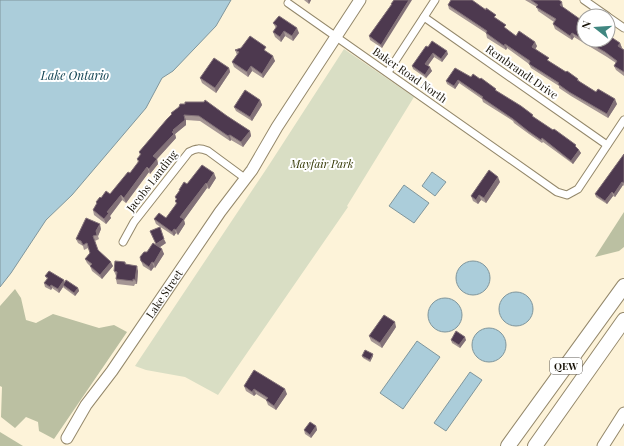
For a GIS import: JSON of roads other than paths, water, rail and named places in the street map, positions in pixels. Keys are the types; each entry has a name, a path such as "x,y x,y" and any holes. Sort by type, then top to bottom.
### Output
{"highway":[{"name":"QEW","path":"508,446 624,286"},
{"name":"QEW","path":"535,446 624,320"}],"street":[{"name":"Lake Street","path":"64,442 90,408 109,376 244,177 360,0"},
{"path":"388,72 434,0"},
{"path":"584,0 596,8"},
{"name":"Baker Road North","path":"288,3 557,192 567,195 578,190 607,145"},
{"name":"Rembrandt Drive","path":"424,17 607,145"},
{"path":"607,145 624,120"},
{"name":"Jacobs Landing","path":"123,242 134,222 189,152 194,149 201,148 208,151 244,177"},
{"path":"603,446 624,413"}],"water":[{"name":"Lake Ontario","path":"0,0 231,0 216,26 173,71 162,78 146,108 72,195 46,220 0,287"},
{"path":"432,172 446,182 435,196 422,186"},
{"path":"404,185 429,203 414,223 389,206"},
{"path":"473,261 479,262 485,266 489,272 489,284 485,290 479,294 473,295 467,294 461,290 457,284 456,278 457,272 461,266 467,262"},
{"path":"513,292 519,292 528,297 532,303 532,315 528,321 519,326 513,326 504,321 499,312 499,306 504,297"},
{"path":"445,298 451,299 457,303 461,309 461,321 457,327 451,331 445,332 439,331 433,327 429,321 428,315 429,309 433,303 439,299"},
{"path":"489,328 495,329 501,333 505,339 505,351 501,357 495,361 489,362 483,361 477,357 473,351 472,345 473,339 477,333 483,329"},
{"path":"417,341 440,357 403,409 380,393"},
{"path":"470,372 482,380 446,431 434,423"}],"park label":[{"name":"Mayfair Park","path":"322,164"}]}
